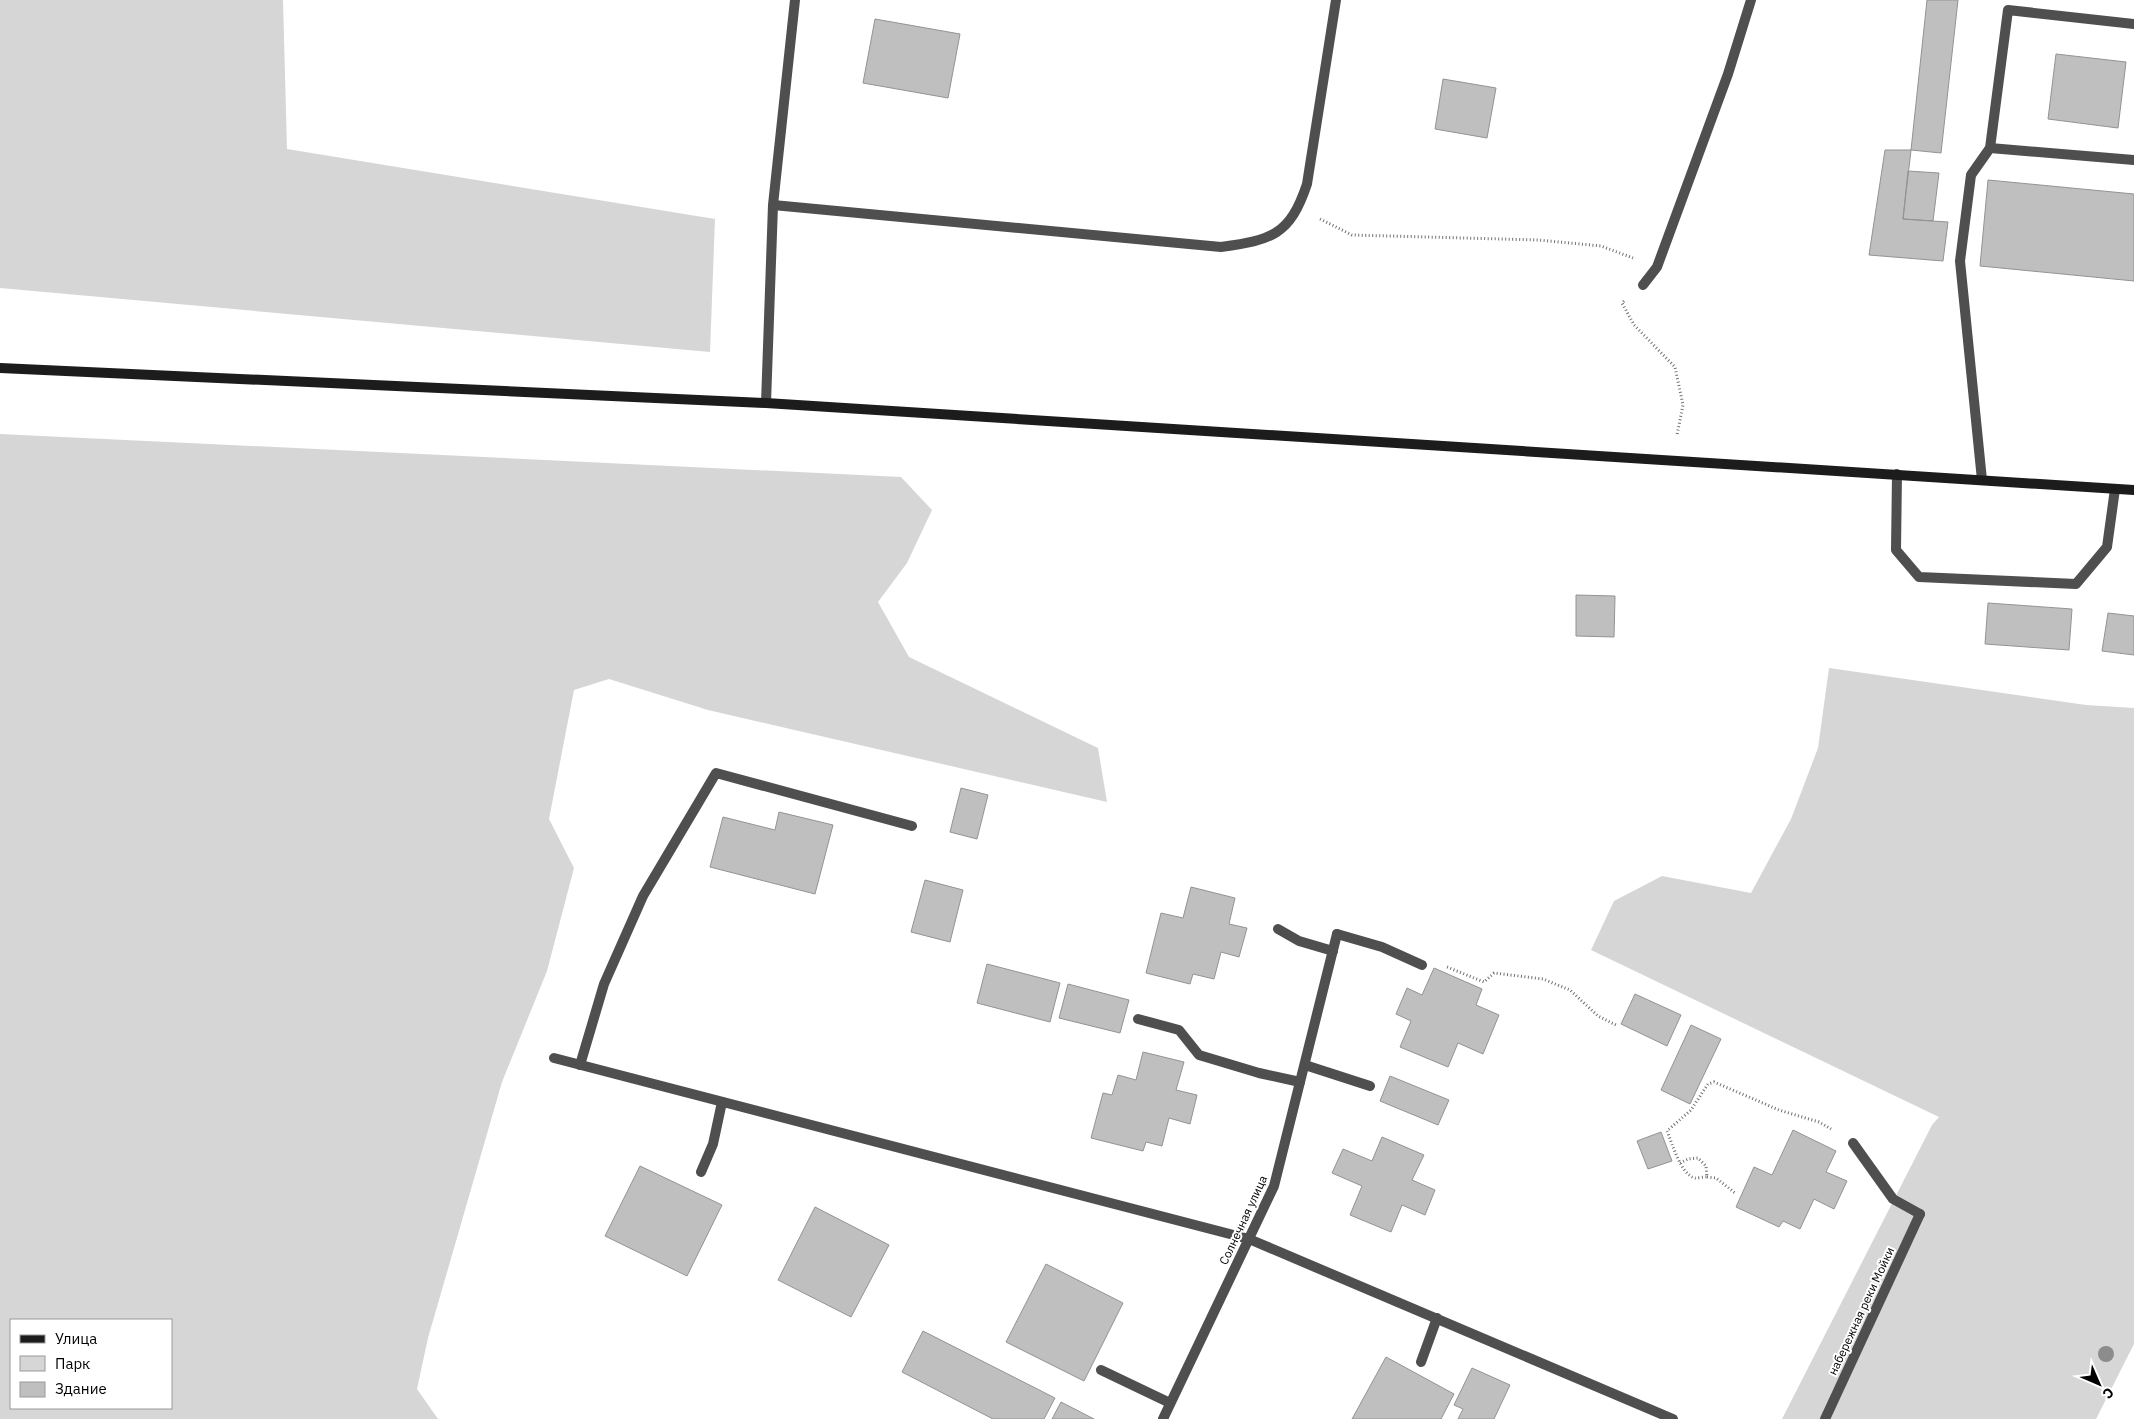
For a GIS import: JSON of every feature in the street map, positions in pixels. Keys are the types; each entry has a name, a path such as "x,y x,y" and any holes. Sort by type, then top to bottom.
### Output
{"main road":[{"path":"0,368 766,403 2134,490"}],"street":[{"path":"766,403 773,205 795,0"},
{"path":"773,205 1221,246 1258,242 1282,230 1299,208 1307,184 1336,0"},
{"path":"1643,285 1657,266 1728,74 1751,0"},
{"path":"1982,480 1960,261 1971,175 1990,148 2008,10 2134,24"},
{"path":"1990,148 2134,160"},
{"path":"1897,474 1896,550 1919,577 2076,584 2107,546 2116,488"},
{"path":"580,1065 604,984 643,896 716,773 912,826"},
{"path":"1278,929 1300,941 1333,952"},
{"name":"Солнечная улица","path":"1163,1419 1274,1186 1337,934 1382,947 1422,965"},
{"path":"1138,1019 1179,1030 1199,1056 1258,1073 1300,1082"},
{"path":"554,1058 1249,1239 1673,1419"},
{"path":"1305,1065 1370,1086"},
{"path":"701,1172 713,1144 722,1102"},
{"name":"набережная реки Мойки","path":"1825,1419 1920,1214 1893,1199 1853,1143"},
{"path":"1421,1362 1437,1318"},
{"path":"1101,1370 1170,1403"}],"path":[{"path":"1299,208 1352,236 1538,240 1601,246 1657,266"},
{"path":"1643,285 1622,303 1634,326 1675,367 1683,405 1672,460"},
{"path":"1422,965 1438,963 1484,982 1494,973 1543,979 1570,990 1598,1016 1616,1025"},
{"path":"1735,1194 1716,1178 1694,1178 1684,1172 1667,1131 1691,1110 1708,1084 1714,1082 1779,1110 1819,1122 1853,1143"},
{"path":"1680,1163 1688,1159 1698,1158 1706,1166 1707,1177"}],"green space":[{"path":"0,0 283,0 287,149 715,219 710,352 0,288"},
{"path":"0,434 901,477 932,510 907,563 878,602 909,657 1098,748 1107,802 708,710 609,679 574,690 549,819 574,868 547,971 502,1082 428,1338 417,1389 438,1419 0,1419"},
{"path":"1829,668 2086,705 2134,708 2134,1344 2096,1419 1782,1419 1932,1125 1939,1117 1591,950 1614,901 1662,876 1751,893 1791,819 1818,748"}],"building":[{"path":"1927,0 1958,0 1941,153 1911,150"},
{"path":"875,19 960,34 948,98 863,83"},
{"path":"2056,54 2126,62 2118,128 2048,119"},
{"path":"1443,79 1496,88 1487,138 1435,129"},
{"path":"1885,150 1911,150 1903,219 1948,222 1943,261 1869,255"},
{"path":"1908,171 1939,173 1933,221 1903,219"},
{"path":"1988,180 2134,194 2134,281 1980,266"},
{"path":"1576,595 1615,596 1614,637 1576,636"},
{"path":"1988,603 2072,609 2069,650 1985,644"},
{"path":"2108,613 2134,616 2134,655 2102,651"},
{"path":"961,788 988,795 977,839 950,832"},
{"path":"779,812 833,825 815,894 710,867 723,817 775,830"},
{"path":"925,880 963,890 950,942 911,932"},
{"path":"1191,887 1235,898 1229,924 1247,928 1239,957 1221,952 1214,979 1193,974 1190,984 1146,973 1161,913 1183,918"},
{"path":"987,964 1060,983 1050,1022 977,1003"},
{"path":"1434,968 1482,989 1476,1005 1499,1015 1483,1054 1458,1043 1448,1067 1400,1047 1411,1021 1396,1014 1407,988 1422,995"},
{"path":"1068,984 1129,1000 1120,1033 1059,1018"},
{"path":"1635,994 1681,1015 1667,1046 1621,1024"},
{"path":"1691,1025 1721,1039 1690,1104 1661,1090"},
{"path":"1143,1052 1184,1062 1176,1090 1197,1095 1190,1124 1169,1118 1162,1146 1146,1142 1143,1151 1091,1138 1103,1093 1112,1095 1118,1075 1136,1080"},
{"path":"1390,1076 1449,1100 1438,1125 1380,1101"},
{"path":"1793,1130 1836,1151 1826,1172 1847,1181 1834,1209 1814,1199 1800,1229 1783,1221 1779,1227 1736,1207 1754,1167 1772,1175"},
{"path":"1661,1132 1672,1161 1648,1169 1637,1141"},
{"path":"1382,1137 1424,1155 1412,1180 1435,1190 1425,1215 1402,1205 1391,1232 1350,1215 1362,1186 1332,1173 1343,1149 1372,1161"},
{"path":"640,1166 722,1205 687,1276 605,1236"},
{"path":"815,1207 889,1245 851,1317 778,1280"},
{"path":"1046,1264 1123,1303 1084,1381 1006,1342"},
{"path":"923,1331 1055,1398 1044,1419 993,1419 902,1372"},
{"path":"1386,1357 1454,1394 1441,1419 1352,1419"},
{"path":"1472,1368 1510,1385 1494,1419 1458,1419 1463,1409 1454,1405"},
{"path":"1061,1402 1094,1419 1052,1419"}]}
